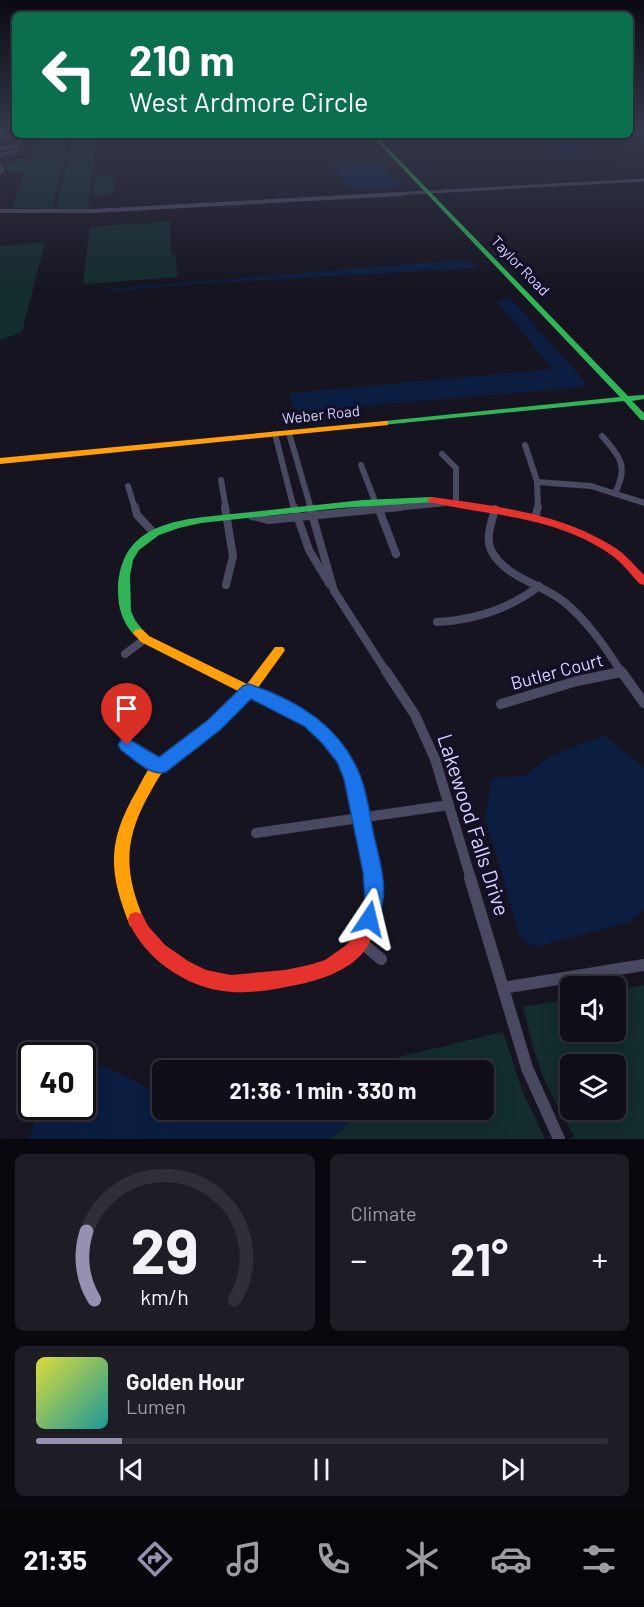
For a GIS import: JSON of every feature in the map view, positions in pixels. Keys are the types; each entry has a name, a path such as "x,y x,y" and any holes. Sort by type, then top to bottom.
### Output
{"street":[{"name":"Taylor Road","path":"419,183 644,418"},
{"path":"0,211 92,211 592,183"},
{"name":"Weber Road","path":"0,461 644,397"},
{"name":"Lakewood Falls Drive","path":"289,433 334,591 415,716 435,759 527,1068 559,1139"},
{"path":"275,435 295,514 310,554 334,591"},
{"path":"602,436 619,456 624,467 624,477 615,493"},
{"path":"525,445 534,464 540,502 535,518"},
{"path":"442,454 456,468 455,502"},
{"path":"361,465 396,554"},
{"path":"221,480 233,556 226,585"},
{"path":"537,482 591,486 644,503"},
{"path":"128,486 136,515 154,533"},
{"path":"279,650 249,691 214,725 159,766 130,813 121,838 121,867 125,897 139,927 160,952 189,971 219,982 248,983 318,972 347,955 362,942 375,899 373,872 353,779 343,757 328,737 310,721 249,691 145,639 134,630 125,615 124,570 129,554 154,533 185,523 248,515 295,514 417,500 455,502 535,518 598,542 615,553 644,581"},
{"path":"495,509 489,536 489,546 493,554 507,567 558,597 574,611 644,703"},
{"path":"437,622 459,621 497,610 519,601 540,586"},
{"path":"124,654 145,639"},
{"name":"Butler Court","path":"501,704 577,681 621,672"},
{"path":"127,745 159,766"},
{"path":"256,833 449,805"},
{"path":"362,942 381,959"},
{"path":"503,988 644,964"}],"green space":[{"path":"21,183 58,183 53,204 55,209 12,208"},
{"path":"62,183 91,183 88,211 59,210 57,204"},
{"path":"94,183 115,185 113,195 92,197"},
{"path":"170,221 171,254 175,255 178,277 85,284 83,282 90,227"},
{"path":"45,242 22,332 0,340 0,246"},
{"path":"644,985 644,1139 569,1139 574,1136 565,1120 626,1120 626,1054 560,1054 560,1110 545,1082 523,1007 560,1001 560,1042 626,1042 626,988"},
{"path":"503,1032 522,1090 545,1139 331,1139 353,1120 494,1120 494,1060 385,1060"}],"water":[{"path":"346,183 400,183 405,188 351,190"},
{"path":"463,260 473,263 475,268 207,283 112,291 106,289"},
{"path":"512,300 588,385 302,411 293,408 289,394 293,393 553,369 496,301"},
{"path":"604,735 644,768 644,910 630,922 539,946 526,944 520,936 485,817 492,778 524,776 549,757"},
{"path":"96,1065 115,1071 152,1092 152,1120 353,1120 331,1139 29,1139 35,1120 96,1120"}],"traffic: fast":[{"path":"419,183 644,418"},
{"path":"385,423 644,397"},
{"path":"139,633 130,622 124,598 124,576 128,560 141,542 166,528 201,520 340,505 432,500"}],"traffic: slow":[{"path":"0,461 385,423"},
{"path":"139,633 145,639 286,708 323,733 334,745 349,770 367,839 374,886"},
{"path":"136,920 121,870 123,839 135,807 161,764 234,707 279,650"}],"traffic: jam":[{"path":"432,500 526,516 572,530 614,552 644,581"},
{"path":"136,920 150,942 170,960 182,967 218,982 253,983 309,974 342,960 360,943 373,904 374,886"}],"route":[{"path":"127,745 159,766 214,725 249,691 310,721 328,737 343,757 353,779 373,872 375,899 369,919"}]}
